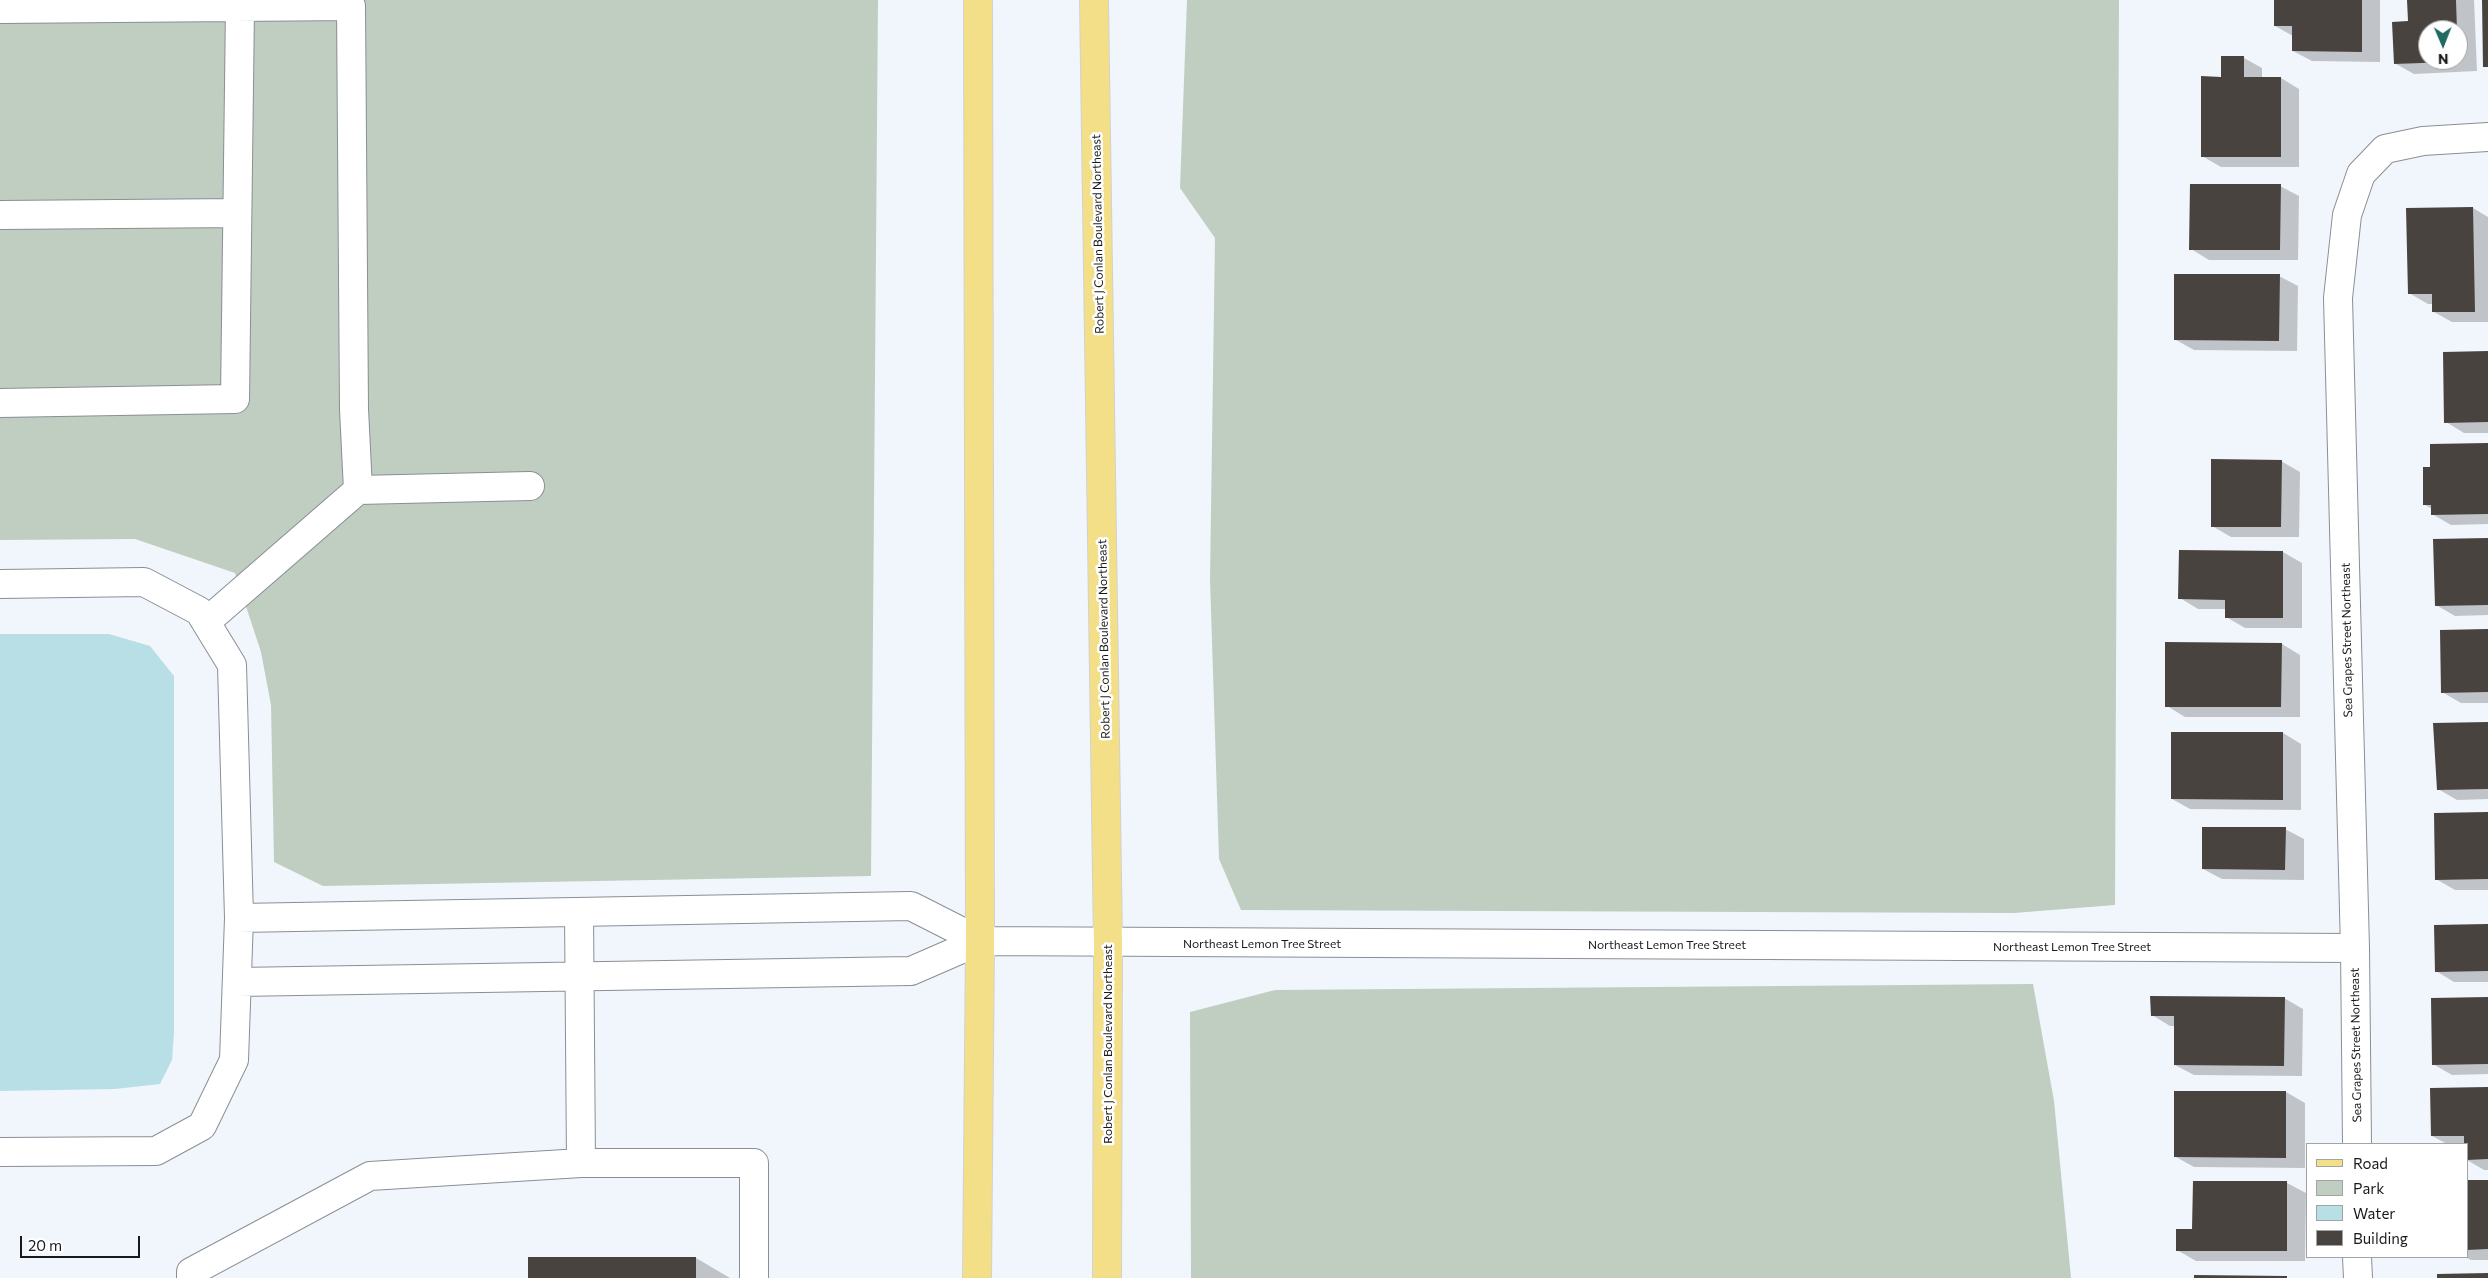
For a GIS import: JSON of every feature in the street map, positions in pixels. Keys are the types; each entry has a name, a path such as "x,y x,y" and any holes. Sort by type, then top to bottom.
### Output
{"main road":[{"path":"977,1278 980,942 978,0"},
{"name":"Robert J Conlan Boulevard Northeast","path":"1094,0 1108,943 1107,1278"}],"street":[{"path":"0,9 351,6 354,409 358,490"},
{"path":"0,403 235,399 240,7"},
{"name":"Sea Grapes Street Northeast","path":"2356,1143 2355,948 2338,298 2347,214 2361,174 2385,148 2423,140 2488,137"},
{"path":"0,215 237,213"},
{"path":"206,622 358,490 530,486"},
{"path":"0,584 144,582 199,611 232,665 239,918 234,1060 202,1126 156,1151 0,1152"},
{"path":"239,918 911,906 980,942"},
{"path":"579,912 581,1163"},
{"path":"237,982 910,971 980,942"},
{"name":"Northeast Lemon Tree Street","path":"980,942 2355,948"},
{"path":"191,1278 191,1272 370,1176 581,1163 754,1163 754,1278"},
{"path":"2358,1258 2358,1278"}],"green space":[{"path":"0,0 878,0 871,876 323,886 274,862 271,705 261,652 235,573 135,539 0,540"},
{"path":"1187,0 2119,0 2115,905 2014,913 1241,910 1219,859 1210,579 1215,238 1180,188"},
{"path":"2033,984 2054,1101 2071,1278 1191,1278 1190,1012 1275,990"}],"water":[{"path":"0,634 109,634 150,646 174,676 174,1033 172,1060 160,1084 115,1089 0,1091"}],"building":[{"path":"2274,0 2362,0 2362,52 2292,51 2292,26 2274,26"},
{"path":"2407,0 2456,0 2457,20 2418,20 2418,63 2394,64 2392,22 2408,21"},
{"path":"2482,0 2488,0 2488,67 2483,67"},
{"path":"2221,56 2244,56 2244,77 2281,77 2281,157 2201,157 2201,76 2221,77"},
{"path":"2190,184 2281,184 2280,250 2189,250"},
{"path":"2473,207 2475,312 2432,312 2432,294 2408,294 2406,208"},
{"path":"2174,274 2280,274 2279,341 2174,340"},
{"path":"2488,351 2488,422 2444,423 2443,352"},
{"path":"2488,443 2488,514 2431,515 2431,505 2423,505 2423,467 2430,467 2430,444"},
{"path":"2211,459 2282,460 2281,527 2211,527"},
{"path":"2488,538 2488,605 2435,606 2433,539"},
{"path":"2179,550 2283,551 2283,618 2225,618 2225,600 2178,599"},
{"path":"2488,629 2488,692 2441,693 2440,630"},
{"path":"2165,642 2282,643 2281,707 2165,707"},
{"path":"2488,722 2488,789 2437,790 2433,723"},
{"path":"2171,732 2283,732 2283,800 2171,799"},
{"path":"2488,812 2488,879 2435,880 2434,813"},
{"path":"2202,827 2286,827 2285,870 2202,869"},
{"path":"2488,924 2488,971 2435,972 2434,925"},
{"path":"2150,996 2285,997 2284,1066 2174,1065 2174,1016 2151,1016"},
{"path":"2488,997 2488,1064 2432,1065 2431,998"},
{"path":"2488,1087 2488,1159 2468,1160 2468,1143 2464,1143 2464,1136 2431,1136 2430,1088"},
{"path":"2174,1091 2286,1091 2286,1158 2174,1157"},
{"path":"2468,1180 2488,1180 2488,1249 2468,1250"},
{"path":"2193,1181 2287,1181 2287,1251 2176,1251 2176,1229 2192,1229"},
{"path":"528,1257 696,1257 696,1278 528,1278"},
{"path":"2488,1273 2488,1278 2437,1278 2437,1274"},
{"path":"2194,1275 2287,1276 2287,1278 2194,1278"}]}
